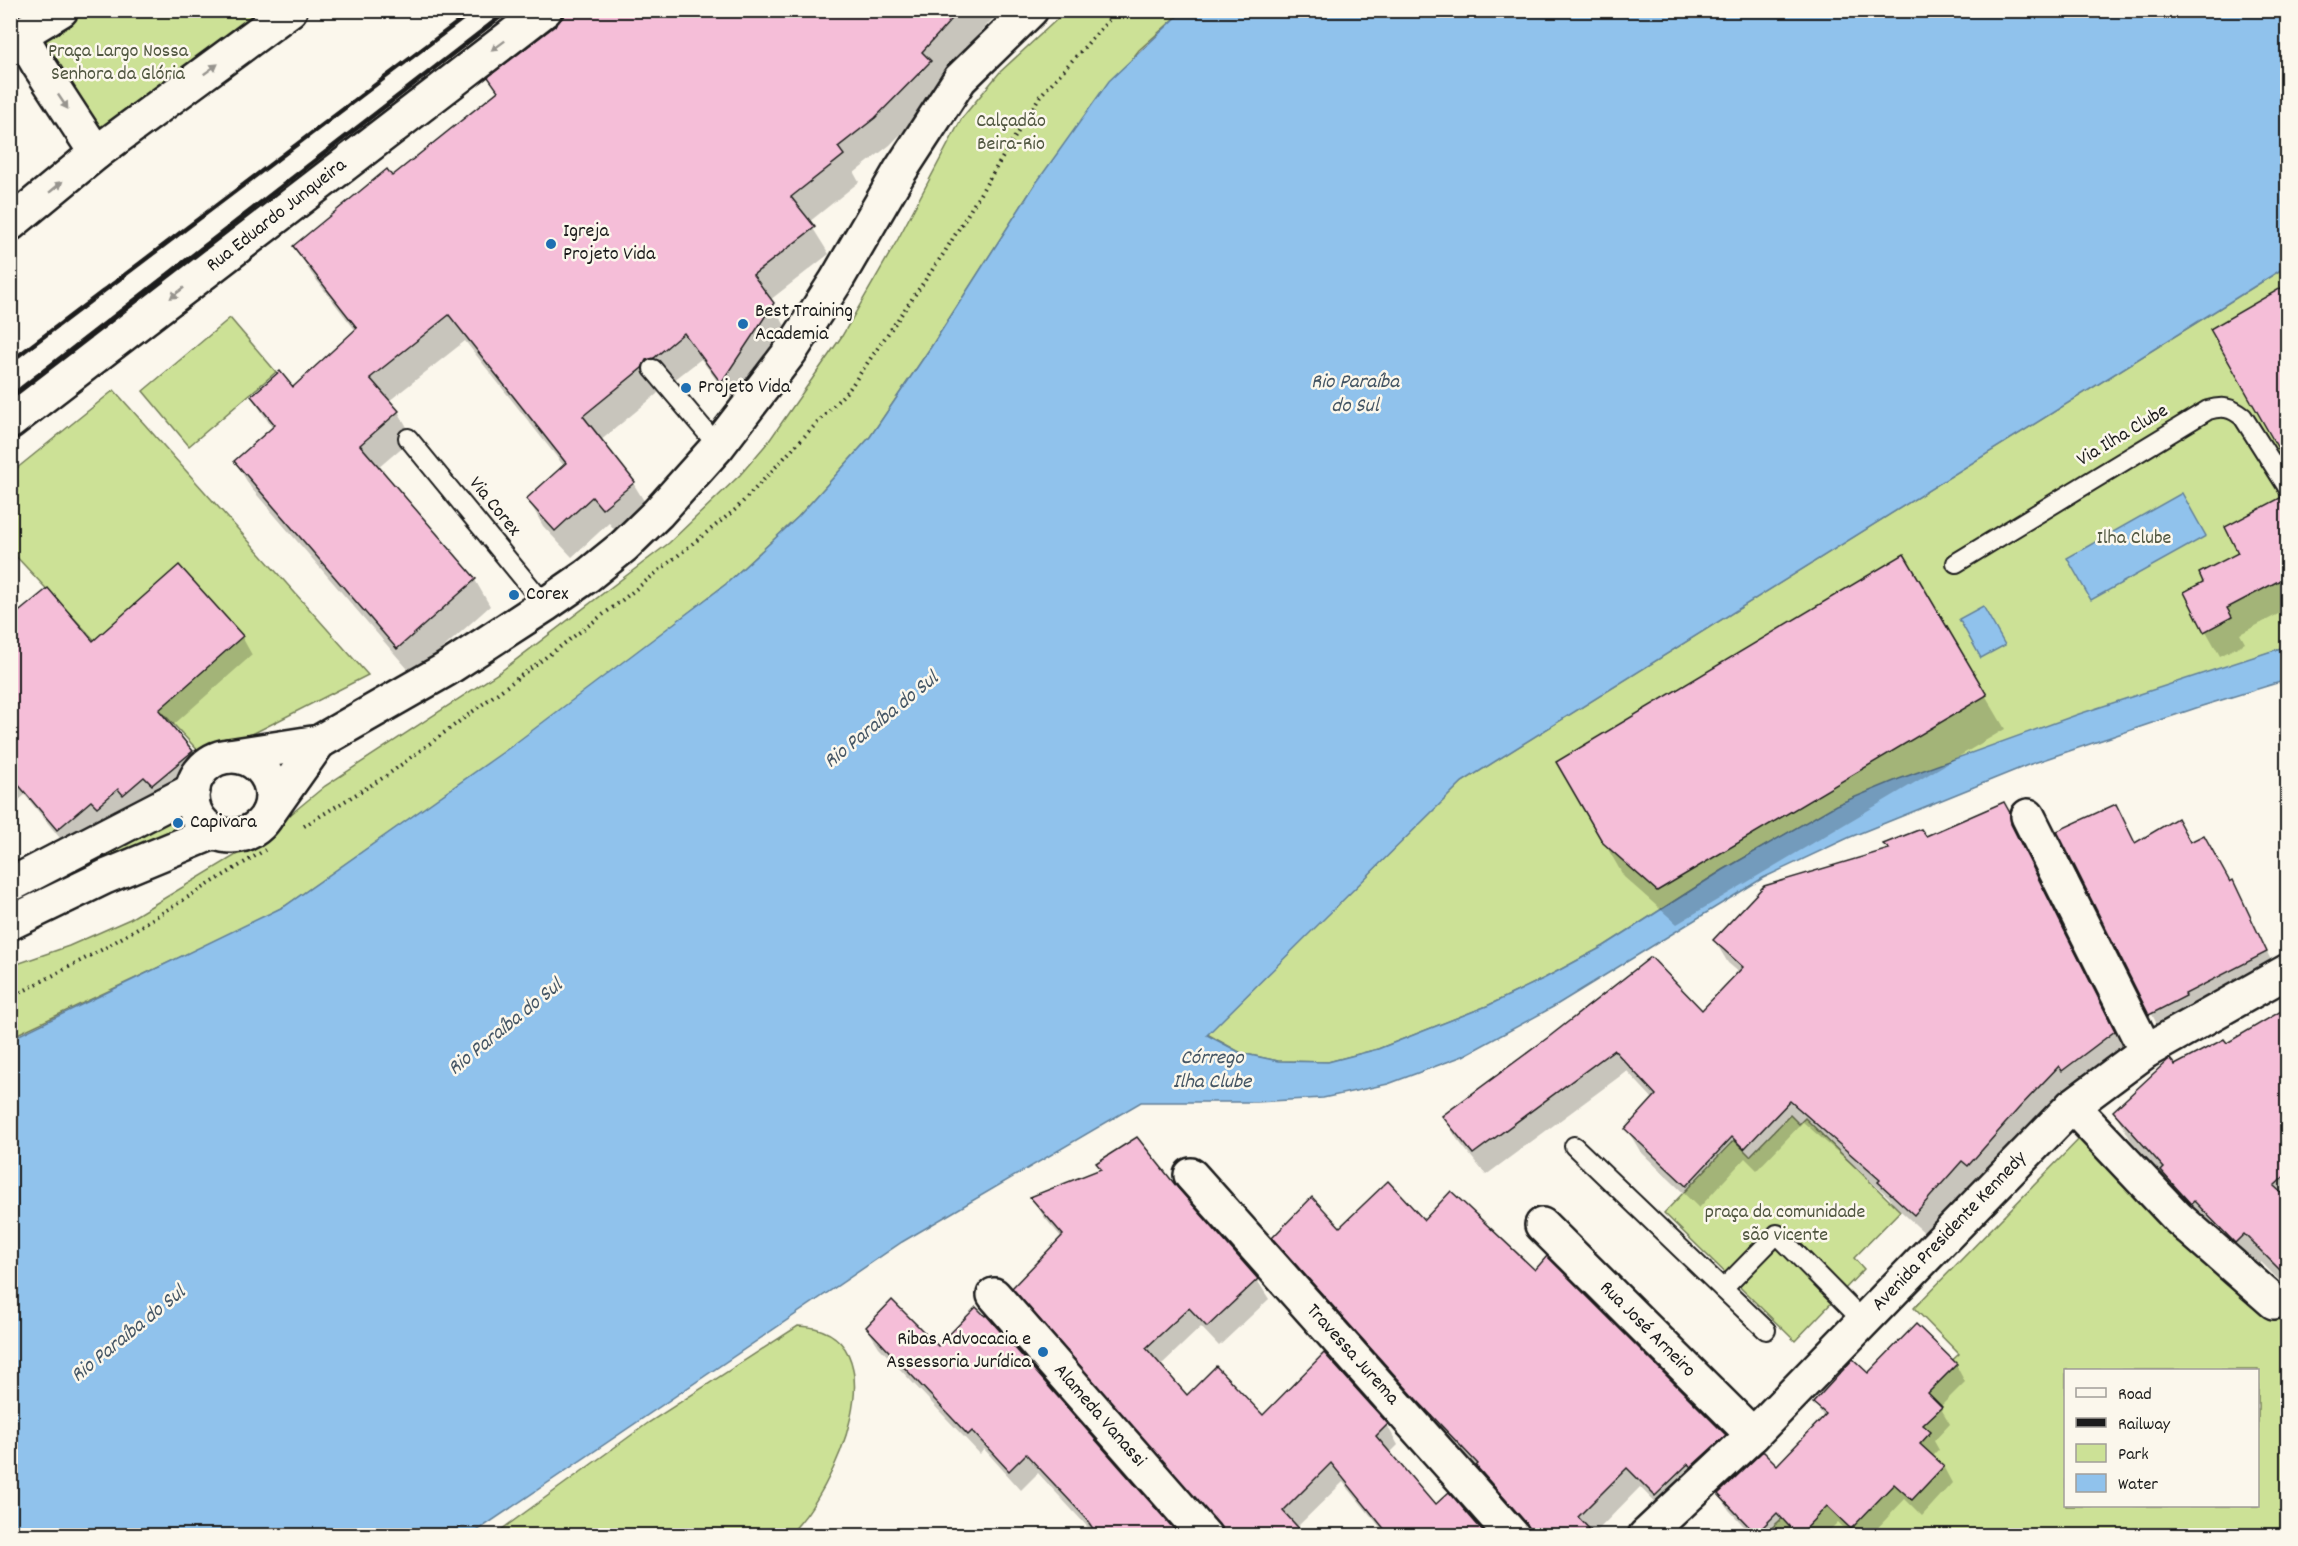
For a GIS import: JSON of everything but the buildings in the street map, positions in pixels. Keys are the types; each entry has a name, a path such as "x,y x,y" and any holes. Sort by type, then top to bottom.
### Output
{"street":[{"path":"61,10 16,38 38,64 96,153"},
{"path":"10,224 96,153 290,10"},
{"name":"Rua Eduardo Junqueira","path":"10,422 545,10"},
{"path":"319,742 265,819 246,833 230,836 214,832 196,814 193,790 197,777 205,766 216,759 319,742 445,670 545,605 624,546 658,513 718,446 790,352 836,281 900,171 960,79 1031,10"},
{"path":"229,756 249,759 268,777 272,797 265,819"},
{"path":"10,885 193,790"},
{"path":"2028,816 2146,1050"},
{"path":"10,923 96,881 214,832"},
{"name":"Avenida Presidente Kennedy","path":"1645,1536 1753,1436 2072,1106 2146,1050 2288,971"},
{"path":"2072,1106 2178,1218 2274,1302"},
{"name":"Travessa Jurema","path":"1191,1175 1513,1536"},
{"name":"Rua José Arneiro","path":"1542,1225 1753,1436"},
{"name":"Alameda Vanassi","path":"994,1295 1205,1536"}],"lane":[{"path":"653,369 718,446"},
{"name":"Via Ilha Clube","path":"1956,563 2208,410 2217,407 2234,410 2243,417 2288,488"},
{"name":"Via Corex","path":"408,438 545,605"},
{"path":"1574,1146 1766,1330"},
{"path":"1723,1289 1777,1234 1863,1321"}],"green space":[{"name":"Praça Largo Nossa Senhora da Glória","path":"71,11 266,11 109,139 34,37"},
{"name":"Calçadão Beira-Rio","path":"1066,11 1183,11 1139,50 1034,186 931,347 870,437 798,517 726,584 518,743 285,906 11,1037 11,966 69,946 130,919 256,843 325,786 500,672 669,543 740,475 769,441 842,336 898,239 962,118 1000,72"},
{"name":"Ilha Clube","path":"2287,266 2287,646 1837,805 1723,870 1604,946 1545,978 1487,1006 1378,1049 1328,1062 1278,1061 1241,1053 1207,1034 1462,782"},
{"path":"230,318 276,372 189,446 143,391"},
{"path":"114,390 368,675 205,758 11,551 11,473"},
{"path":"176,813 182,814 190,824 190,830 186,835 97,859"},
{"name":"praça da comunidade são vicente","path":"1790,1115 1799,1124 1805,1118 1900,1211 1854,1258 1864,1269 1795,1341 1664,1213 1734,1140 1750,1156"},
{"path":"2087,1131 2266,1305 2287,1319 2287,1535 1763,1536 1959,1354 1914,1308"},
{"path":"798,1326 830,1335 848,1355 854,1384 851,1417 840,1453 824,1486 806,1515 788,1535 494,1535 648,1423"}],"water":[{"name":"Rio Paraíba do Sul","path":"1183,11 2288,11 2287,266 1462,782 1207,1035 1241,1053 1278,1061 1328,1062 1378,1049 1487,1006 1545,978 1604,946 1723,870 1836,805 1899,779 2079,714 2287,646 2287,680 2202,706 2028,765 1848,838 1763,878 1553,1007 1463,1056 1388,1084 1323,1098 1256,1102 1141,1102 902,1242 471,1535 11,1535 11,1039 285,906 509,748 726,584 798,517 870,437 931,347 1034,186 1109,81"},
{"path":"2182,493 2206,536 2091,600 2067,558"},
{"path":"1983,606 2005,645 1981,658 1959,619"}],"railway":[{"path":"10,362 474,10"},
{"path":"10,397 509,10"}],"place":[{"name":"Igreja Projeto Vida","path":"551,244"},
{"name":"Best Training Academia","path":"743,324"},
{"name":"Projeto Vida","path":"686,388"},
{"name":"Corex","path":"514,595"},
{"name":"Capivara","path":"178,823"},
{"name":"Ribas Advocacia e Assessoria Jurídica","path":"1043,1352"}],"water label":[{"name":"Córrego Ilha Clube","path":"1212,1071"}]}
